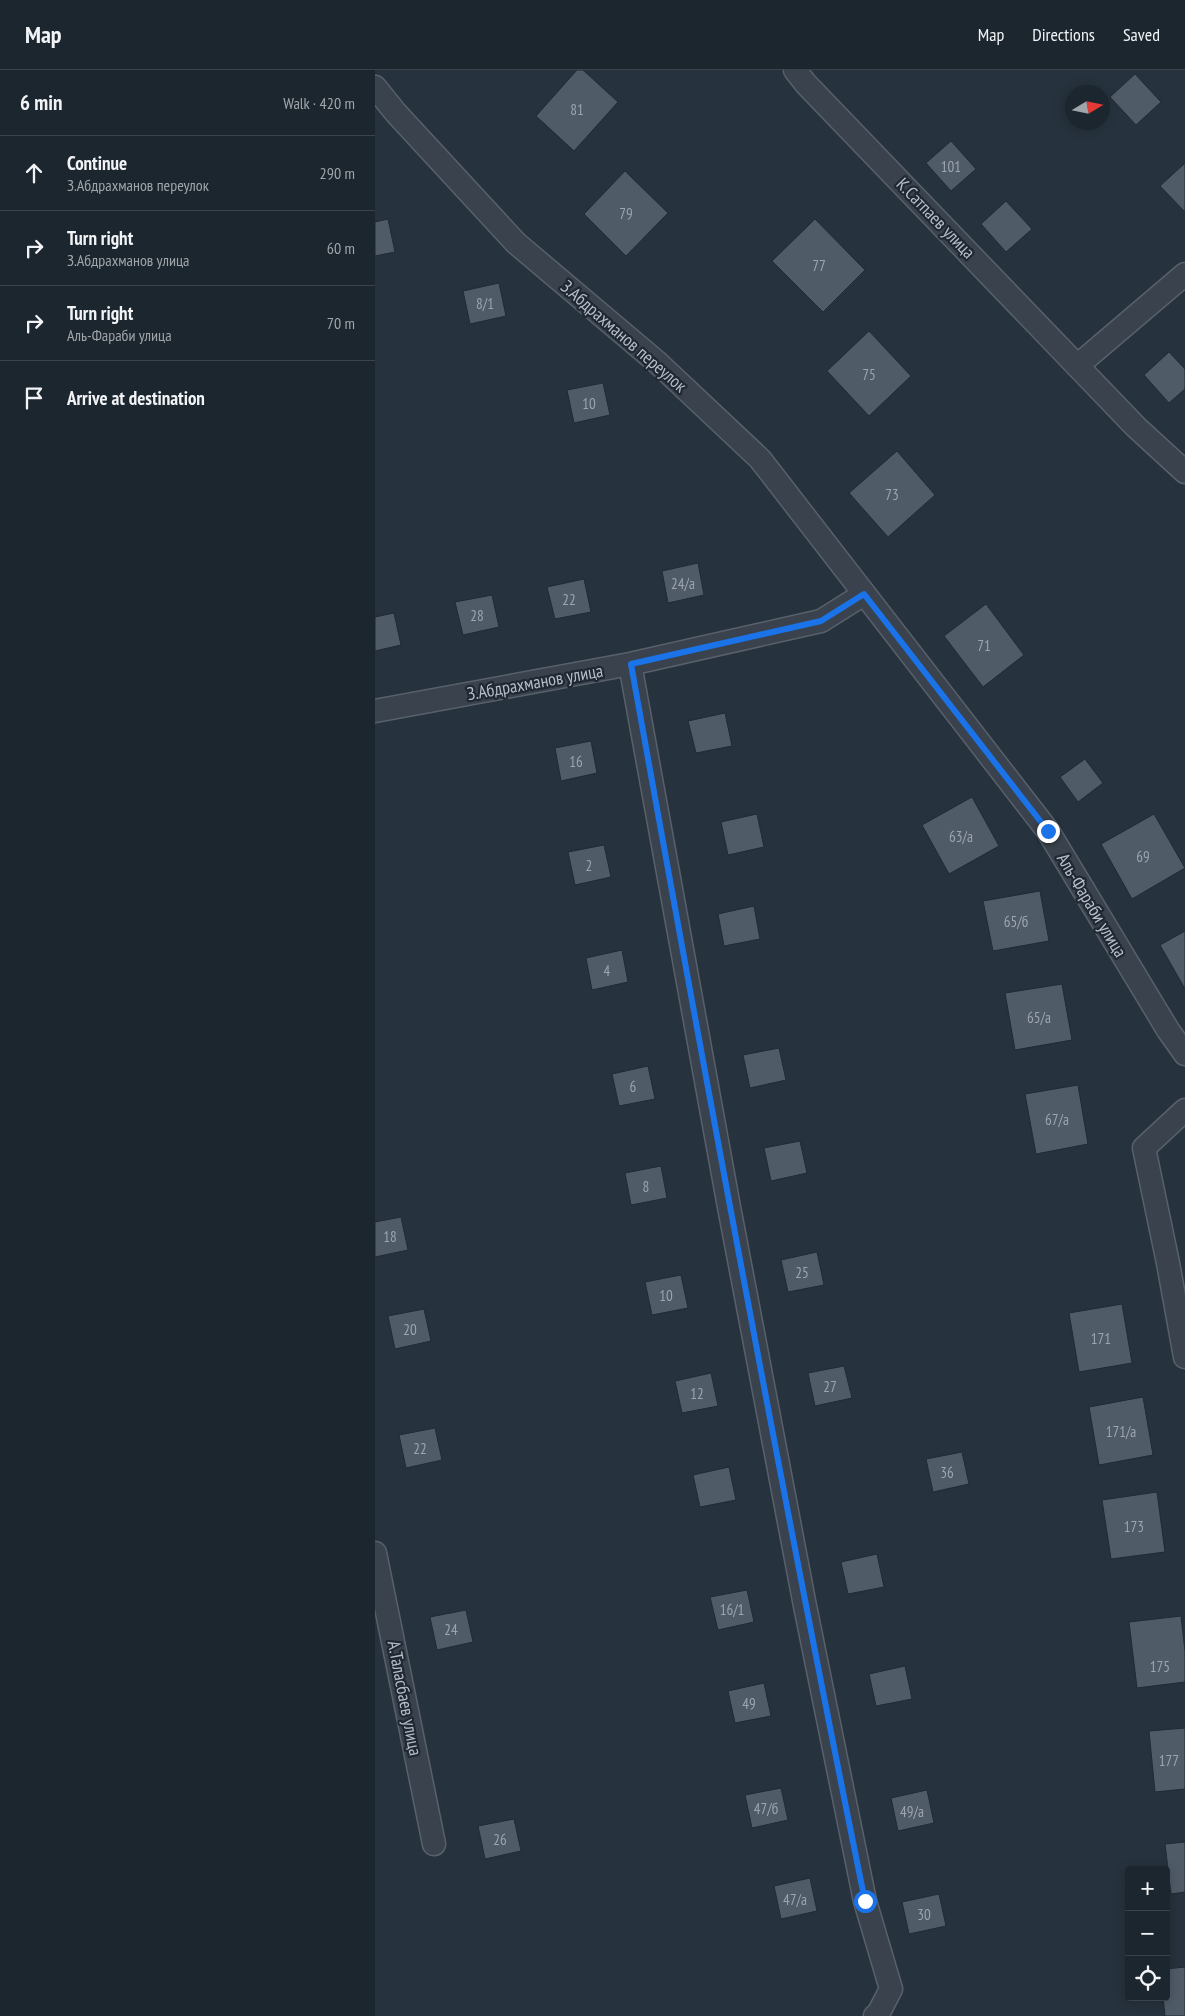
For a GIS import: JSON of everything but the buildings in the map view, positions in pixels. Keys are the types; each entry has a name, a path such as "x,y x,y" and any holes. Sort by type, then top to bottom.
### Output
{"street":[{"name":"К.Сатпаев улица","path":"795,70 806,84 1136,427 1185,472"},
{"name":"З.Абдрахманов переулок","path":"375,87 396,113 516,243 658,363 760,459 864,594"},
{"path":"1077,366 1185,274"},
{"name":"З.Абдрахманов улица","path":"375,711 631,664 821,621 864,594"},
{"name":"Аль-Фараби улица","path":"864,594 1048,831 1163,1022 1185,1054"},
{"path":"631,664 729,1207 805,1606 865,1901 891,1989 877,2016 875,2016"},
{"path":"1185,1110 1144,1148 1168,1263 1185,1358"},
{"name":"А.Таласбаев улица","path":"375,1552 434,1844"}],"route":[{"path":"865,1901 805,1606 729,1207 631,664 821,621 864,594 1048,831"}]}
